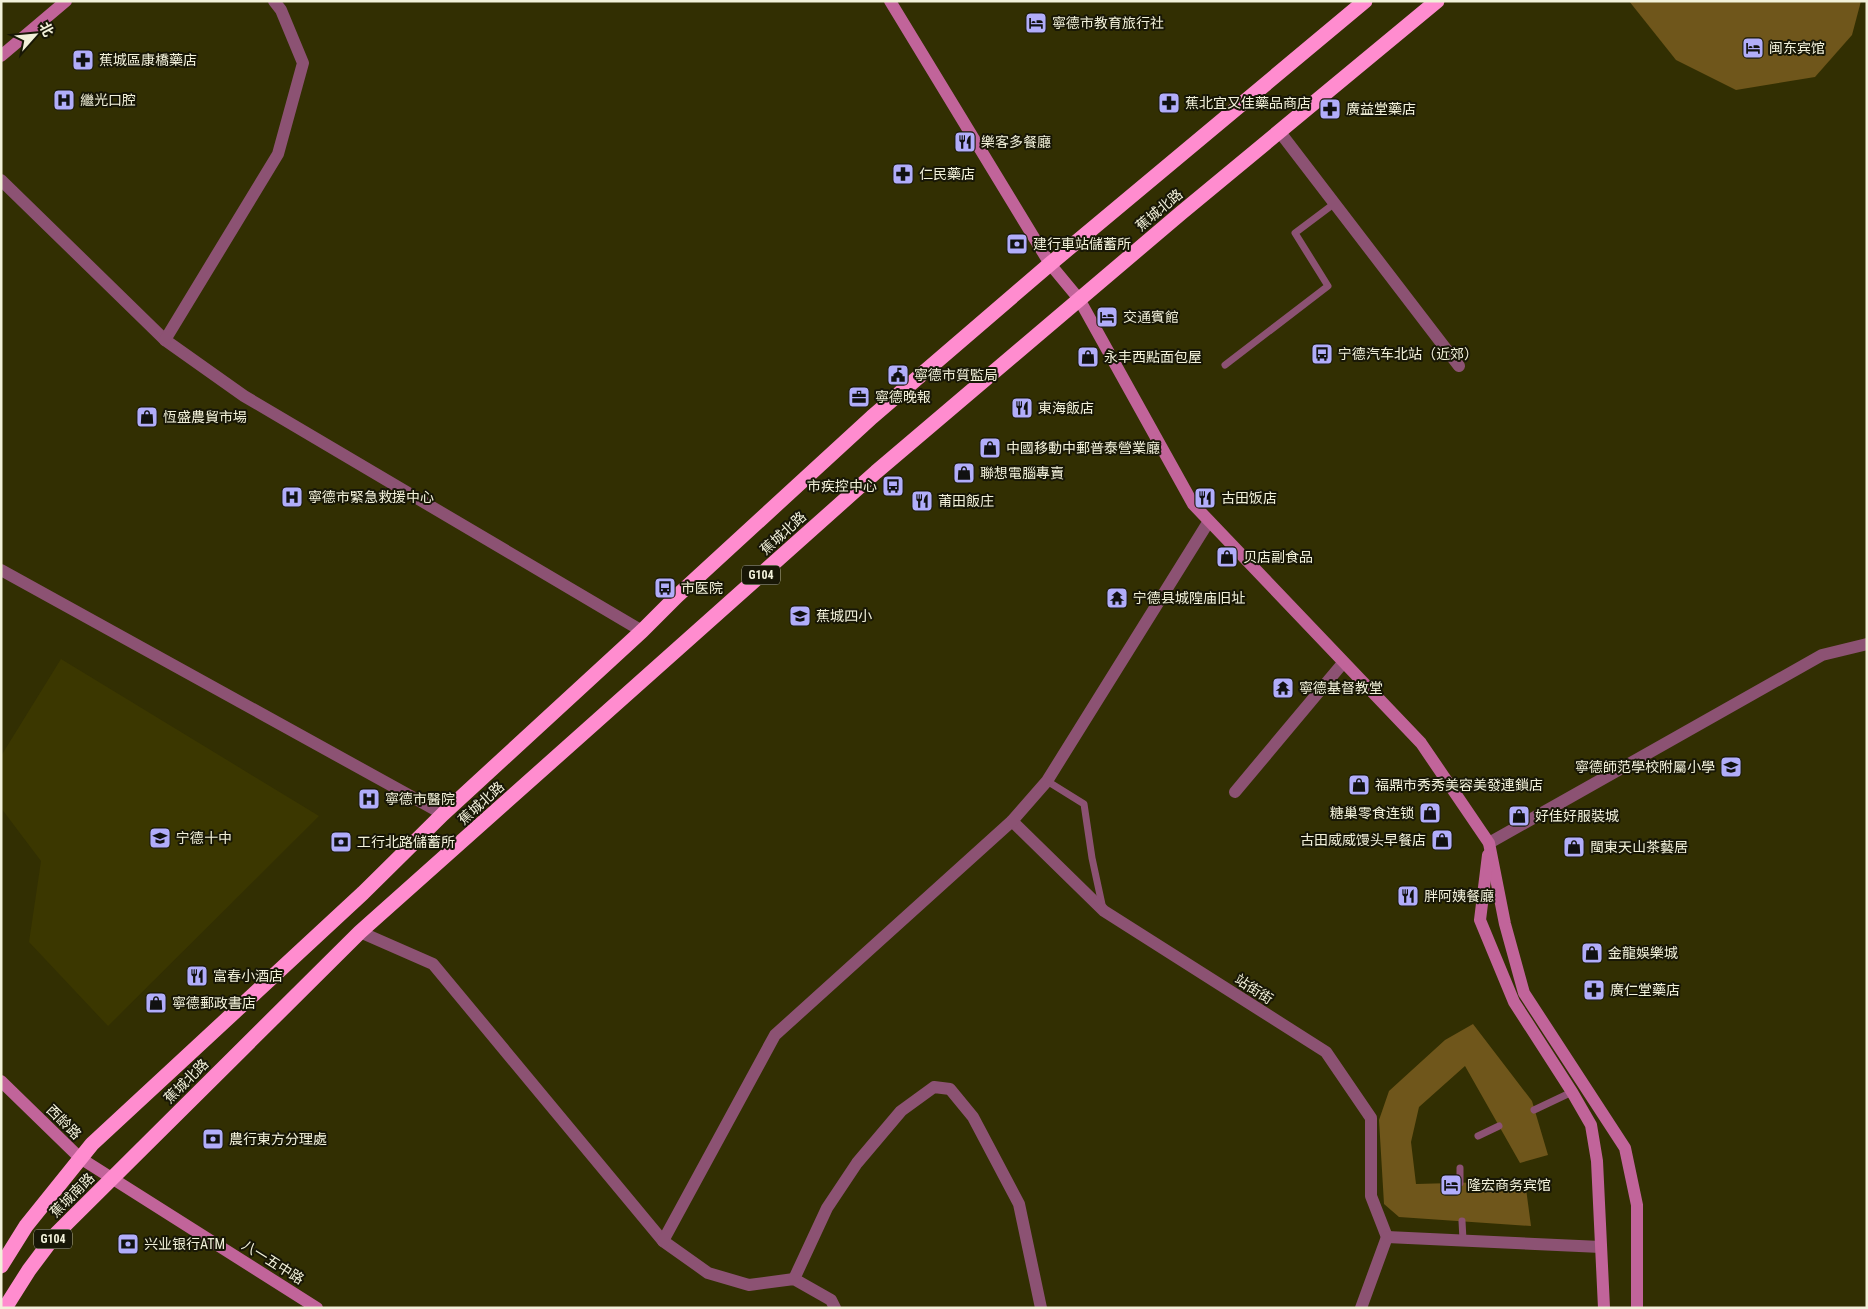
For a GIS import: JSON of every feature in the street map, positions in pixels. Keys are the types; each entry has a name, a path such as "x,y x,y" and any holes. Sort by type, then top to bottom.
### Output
{"highway":[{"name":"蕉城北路","path":"92,1144 363,893 443,814 872,417 1050,264 1365,1"},
{"name":"蕉城北路","path":"111,1179 360,932 876,472 1079,299 1436,1"},
{"name":"蕉城南路","path":"1,1266 26,1226 92,1144"},
{"name":"蕉城南路","path":"5,1308 29,1270 56,1234 111,1179"}],"street":[{"path":"1,56 66,1"},
{"path":"165,340 278,154 303,63 281,10 274,1"},
{"path":"890,1 1050,264 1079,299 1193,504 1421,743 1489,843 1505,924 1524,993 1625,1148 1637,1205 1637,1308"},
{"path":"1280,131 1459,366"},
{"path":"1,180 165,340 244,396 642,631"},
{"path":"663,1241 775,1034 1012,821 1047,782 1210,521"},
{"path":"1,570 443,814"},
{"path":"1489,843 1822,655 1867,644"},
{"path":"1235,792 1343,663"},
{"name":"站街街","path":"1012,821 1104,911 1326,1052 1371,1118 1371,1196 1387,1237"},
{"path":"1489,843 1480,920 1514,1002 1591,1125 1597,1161 1604,1308"},
{"path":"360,932 433,964 663,1241 708,1273 749,1285 794,1279 831,1300 835,1308"},
{"name":"西龄路","path":"1,1081 80,1158 111,1179"},
{"path":"794,1279 827,1208 857,1163 901,1111 934,1087 950,1089 973,1117 1019,1204 1041,1308"},
{"name":"八一五中路","path":"111,1179 318,1308"},
{"path":"1361,1308 1387,1237 1601,1246"}],"lane":[{"path":"1226,365 1328,286 1296,234 1335,203"},
{"path":"1047,782 1084,804 1092,858 1104,911"},
{"path":"1534,1110 1572,1092"},
{"path":"1478,1136 1498,1126"},
{"path":"1460,1168 1460,1183"},
{"path":"1462,1221 1463,1240"}],"shaded area":[{"name":"宁德十中","path":"61,659 319,816 108,1026 29,942 41,861 1,808 1,756"}],"building":[{"name":"闽东宾馆","path":"1629,1 1861,1 1852,35 1815,77 1736,90 1676,60"},
{"path":"1473,1024 1532,1101 1548,1155 1520,1163 1465,1066 1419,1107 1411,1142 1416,1184 1525,1181 1531,1226 1399,1217 1384,1204 1379,1120 1389,1091 1445,1040"}],"place":[{"name":"寧德市教育旅行社","path":"1036,23"},
{"name":"闽东宾馆","path":"1753,48"},
{"name":"蕉城區康橋藥店","path":"83,60"},
{"name":"繼光口腔","path":"64,100"},
{"name":"蕉北宜又佳藥品商店","path":"1169,103"},
{"name":"廣益堂藥店","path":"1330,109"},
{"name":"樂客多餐廳","path":"965,142"},
{"name":"仁民藥店","path":"903,174"},
{"name":"建行車站儲蓄所","path":"1017,244"},
{"name":"交通賓館","path":"1107,317"},
{"name":"宁德汽车北站（近郊）","path":"1322,354"},
{"name":"永丰西點面包屋","path":"1088,357"},
{"name":"寧德市質監局","path":"898,375"},
{"name":"寧德晚報","path":"859,397"},
{"name":"東海飯店","path":"1022,408"},
{"name":"恆盛農貿市場","path":"147,417"},
{"name":"中國移動中郵普泰營業廳","path":"990,448"},
{"name":"聯想電腦專賣","path":"964,473"},
{"name":"市疾控中心","path":"893,486"},
{"name":"寧德市緊急救援中心","path":"292,497"},
{"name":"古田饭店","path":"1205,498"},
{"name":"莆田飯庄","path":"922,501"},
{"name":"贝店副食品","path":"1227,557"},
{"name":"市医院","path":"665,588"},
{"name":"宁德县城隍庙旧址","path":"1117,598"},
{"name":"蕉城四小","path":"800,616"},
{"name":"寧德基督教堂","path":"1283,688"},
{"name":"寧德師范學校附屬小學","path":"1731,767"},
{"name":"福鼎市秀秀美容美發連鎖店","path":"1359,785"},
{"name":"寧德市醫院","path":"369,799"},
{"name":"糖巢零食连锁","path":"1430,813"},
{"name":"好佳好服裝城","path":"1519,816"},
{"name":"宁德十中","path":"160,838"},
{"name":"古田威威馒头早餐店","path":"1442,840"},
{"name":"工行北路儲蓄所","path":"341,842"},
{"name":"閩東天山茶藝居","path":"1574,847"},
{"name":"胖阿姨餐廳","path":"1408,896"},
{"name":"金龍娛樂城","path":"1592,953"},
{"name":"富春小酒店","path":"197,976"},
{"name":"廣仁堂藥店","path":"1594,990"},
{"name":"寧德郵政書店","path":"156,1003"},
{"name":"農行東方分理處","path":"213,1139"},
{"name":"隆宏商务宾馆","path":"1451,1185"},
{"name":"兴业银行ATM","path":"128,1244"}]}
